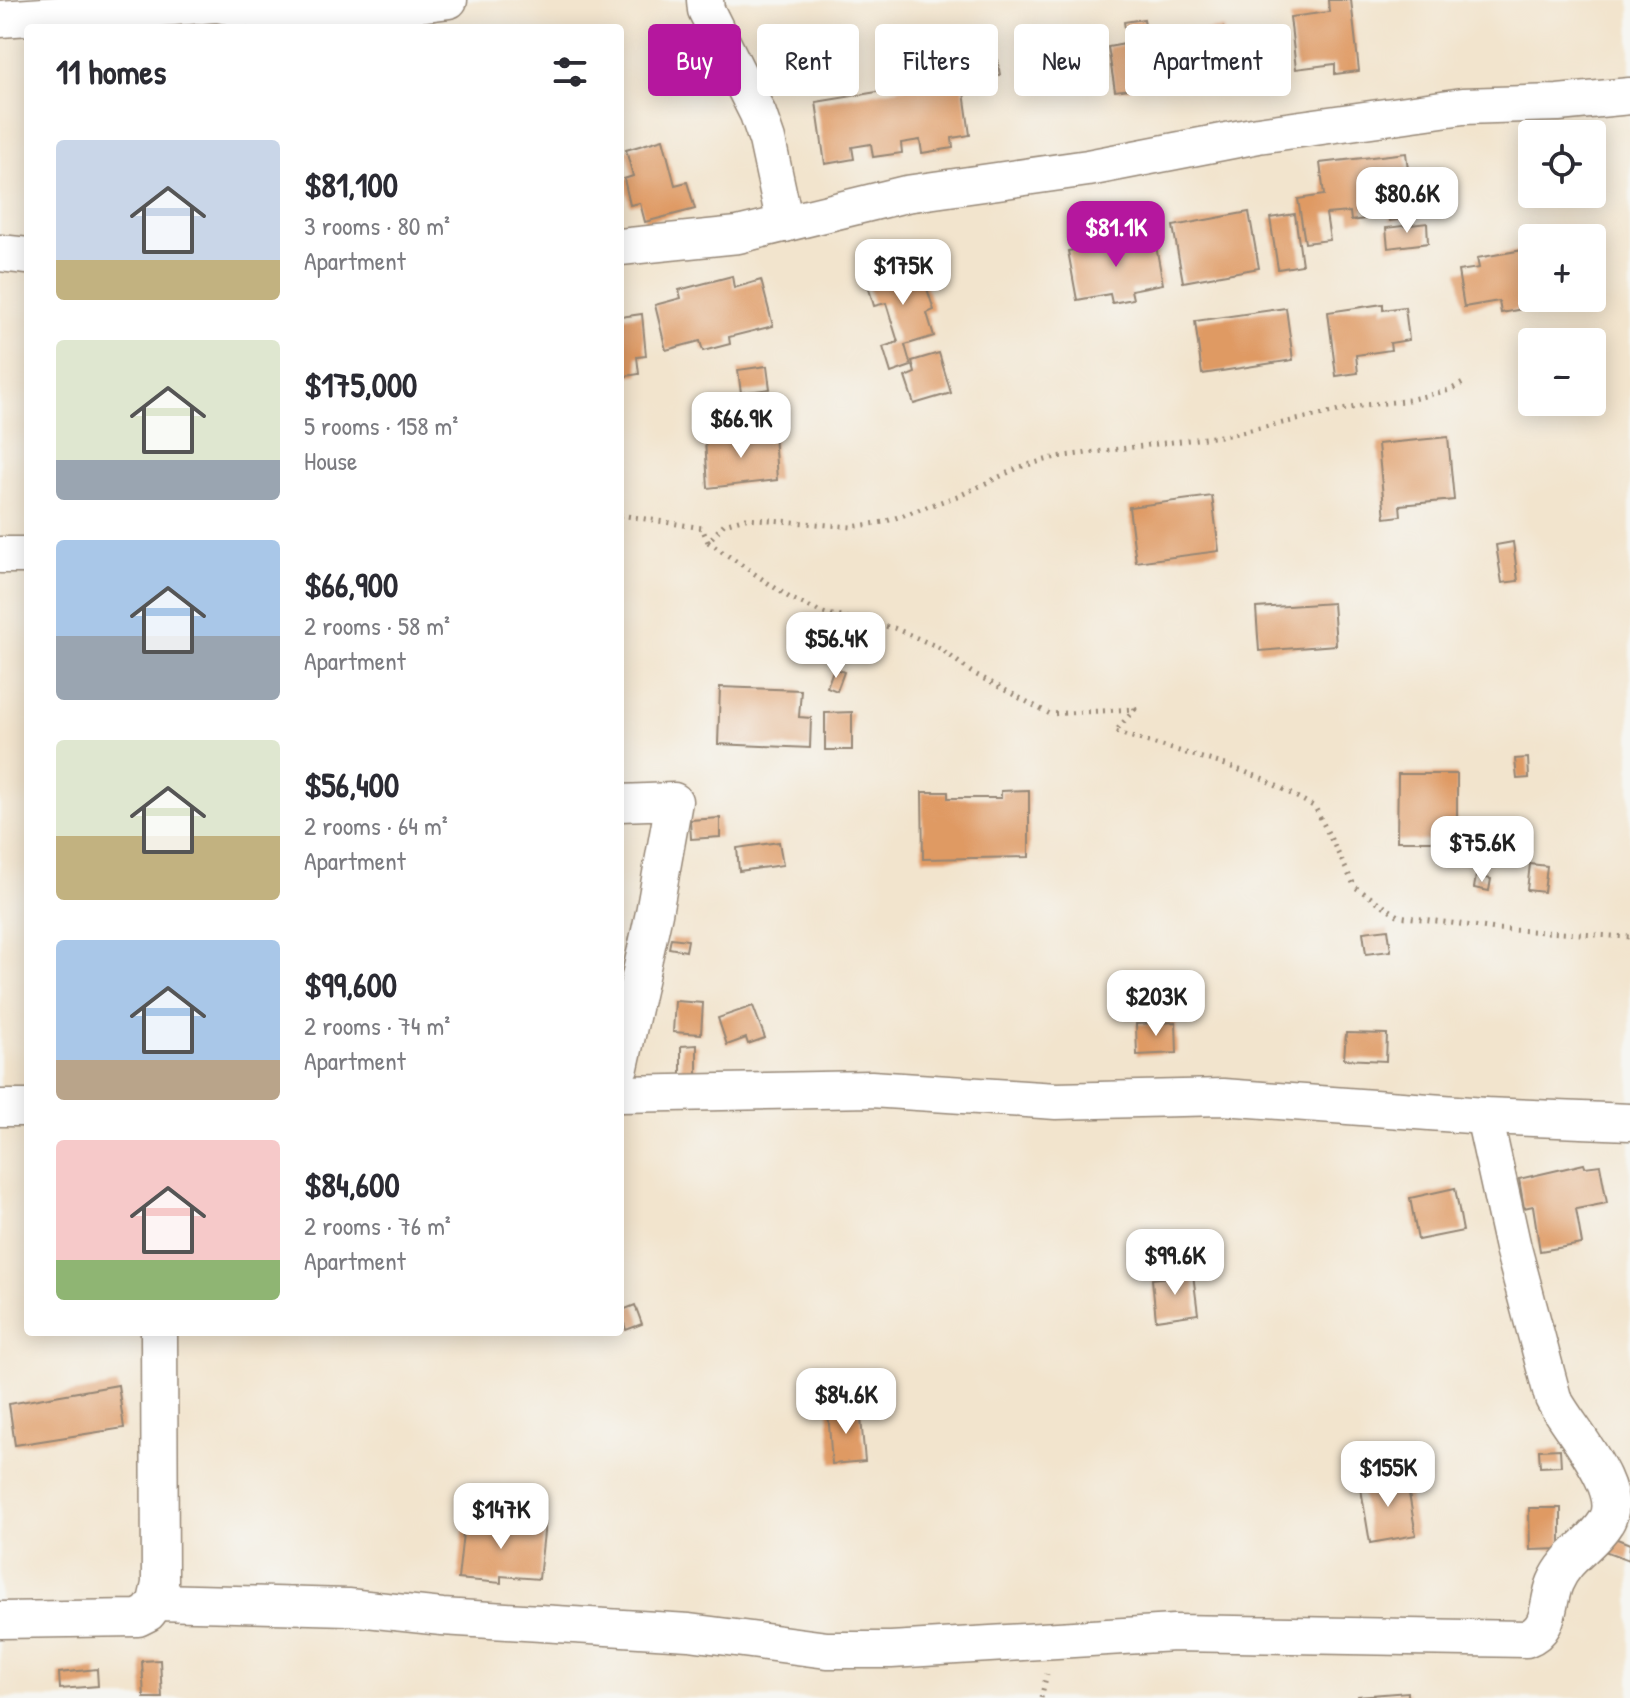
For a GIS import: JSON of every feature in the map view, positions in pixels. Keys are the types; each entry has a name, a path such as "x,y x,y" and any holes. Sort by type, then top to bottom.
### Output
{"street":[{"path":"0,19 217,4 262,11 338,15 449,0"},
{"path":"705,0 706,10 767,140 785,224"},
{"path":"624,247 738,235 906,194 1088,168 1258,135 1463,106 1558,103 1630,96"},
{"path":"0,253 24,256"},
{"path":"0,555 24,555"},
{"path":"624,803 674,801 654,913 624,1049"},
{"path":"624,1094 871,1089 1056,1101 1223,1097 1484,1116 1630,1122"},
{"path":"0,1108 24,1108"},
{"path":"156,1602 348,1607 442,1617 689,1632 827,1650 891,1650 1174,1633 1526,1639 1539,1634 1546,1621 1555,1583 1572,1557 1606,1524 1611,1513 1611,1500 1595,1462 1563,1418 1553,1398 1513,1248 1484,1116"},
{"path":"0,1620 138,1618 148,1613 156,1602 160,1584 162,1511 159,1336"}],"path":[{"path":"708,542 724,524 746,518 852,527 884,522 963,494 1020,467 1056,457 1228,435 1365,405 1404,401 1450,390 1465,382"},
{"path":"624,516 702,528 708,542 790,598 823,613 894,628 928,643 1006,693 1050,714 1135,709 1115,732 1264,779 1315,807 1355,887 1399,916 1496,929 1629,937 1630,942"}],"building":[{"path":"1328,0 1351,0 1359,71 1335,74 1335,64 1296,69 1290,17 1329,12"},
{"path":"1144,19 1145,24 1125,24 1125,29 1124,22"},
{"path":"1125,44 1125,90 1115,91 1109,47"},
{"path":"875,92 875,96 965,96 970,135 952,138 953,148 922,153 920,140 901,143 902,153 873,157 871,144 852,147 854,159 825,164 816,102"},
{"path":"663,139 675,185 687,182 695,209 645,222 640,203 630,205 624,179 633,176 626,150"},
{"path":"1406,153 1414,218 1390,221 1388,206 1363,208 1365,219 1351,221 1350,212 1326,214 1330,240 1305,243 1298,199 1324,195 1320,163"},
{"path":"1249,212 1259,268 1183,282 1173,226"},
{"path":"1295,214 1302,265 1278,269 1270,218"},
{"path":"1427,223 1428,243 1388,248 1386,228"},
{"path":"1154,235 1163,284 1131,290 1133,299 1112,303 1110,294 1077,300 1068,251"},
{"path":"1518,251 1518,310 1501,313 1499,301 1464,307 1458,271 1479,268 1477,258"},
{"path":"916,255 934,310 927,313 934,336 905,345 911,366 891,373 883,347 898,342 886,303 874,306 867,282 880,278 877,267"},
{"path":"732,276 734,288 761,280 773,326 729,337 730,344 703,351 700,341 666,350 655,305 681,298 679,290"},
{"path":"1383,304 1383,310 1405,307 1409,340 1390,343 1391,350 1356,355 1358,373 1336,376 1328,312"},
{"path":"1286,308 1293,360 1202,374 1195,321"},
{"path":"642,314 646,356 637,357 639,374 624,376 624,316"},
{"path":"939,353 951,393 914,404 905,377 915,373 912,361"},
{"path":"767,366 770,389 741,393 738,370"},
{"path":"774,434 777,480 708,488 705,439"},
{"path":"1448,437 1454,500 1400,505 1401,516 1385,518 1378,444"},
{"path":"1212,496 1219,551 1136,562 1129,507"},
{"path":"1513,542 1518,581 1502,583 1496,545"},
{"path":"1333,603 1336,645 1259,651 1256,608"},
{"path":"834,668 844,672 837,691 827,687"},
{"path":"720,687 801,690 799,717 811,718 810,748 718,744"},
{"path":"852,712 852,750 825,750 825,713"},
{"path":"1528,758 1529,778 1517,779 1515,759"},
{"path":"1398,774 1457,774 1457,841 1397,841"},
{"path":"1029,790 1029,857 923,859 922,792 948,792 948,798 1001,798 1001,791"},
{"path":"720,818 720,837 691,839 690,820"},
{"path":"779,842 783,865 739,871 737,848"},
{"path":"1530,864 1547,866 1544,892 1527,890"},
{"path":"1476,876 1491,879 1489,891 1474,888"},
{"path":"1388,929 1391,951 1366,954 1363,932"},
{"path":"671,938 688,940 686,951 669,948"},
{"path":"675,1001 703,1003 701,1034 673,1032"},
{"path":"753,1006 765,1038 748,1044 746,1038 727,1045 718,1018"},
{"path":"1176,1022 1177,1053 1137,1055 1136,1024"},
{"path":"1346,1033 1387,1034 1386,1061 1344,1059"},
{"path":"697,1045 697,1075 681,1076 681,1046"},
{"path":"1584,1164 1585,1167 1600,1165 1607,1203 1576,1209 1582,1244 1540,1251 1533,1206 1524,1208 1519,1179"},
{"path":"1455,1188 1463,1231 1418,1240 1410,1198"},
{"path":"1193,1274 1198,1314 1156,1320 1152,1279"},
{"path":"635,1305 642,1324 626,1330 624,1309"},
{"path":"118,1385 124,1428 15,1445 9,1404"},
{"path":"860,1408 865,1461 832,1464 828,1411"},
{"path":"1560,1449 1561,1466 1540,1467 1539,1450"},
{"path":"1406,1476 1416,1535 1370,1543 1360,1483"},
{"path":"1529,1508 1561,1508 1561,1549 1530,1550"},
{"path":"485,1517 502,1519 501,1529 519,1530 520,1521 545,1523 539,1579 501,1576 501,1583 458,1579 464,1524 484,1525"},
{"path":"1604,1534 1630,1544 1629,1560 1599,1549"},
{"path":"160,1660 162,1698 144,1698 142,1661"},
{"path":"97,1669 98,1686 60,1689 59,1673"},
{"path":"1408,1692 1408,1698 1358,1698 1358,1696"}]}
